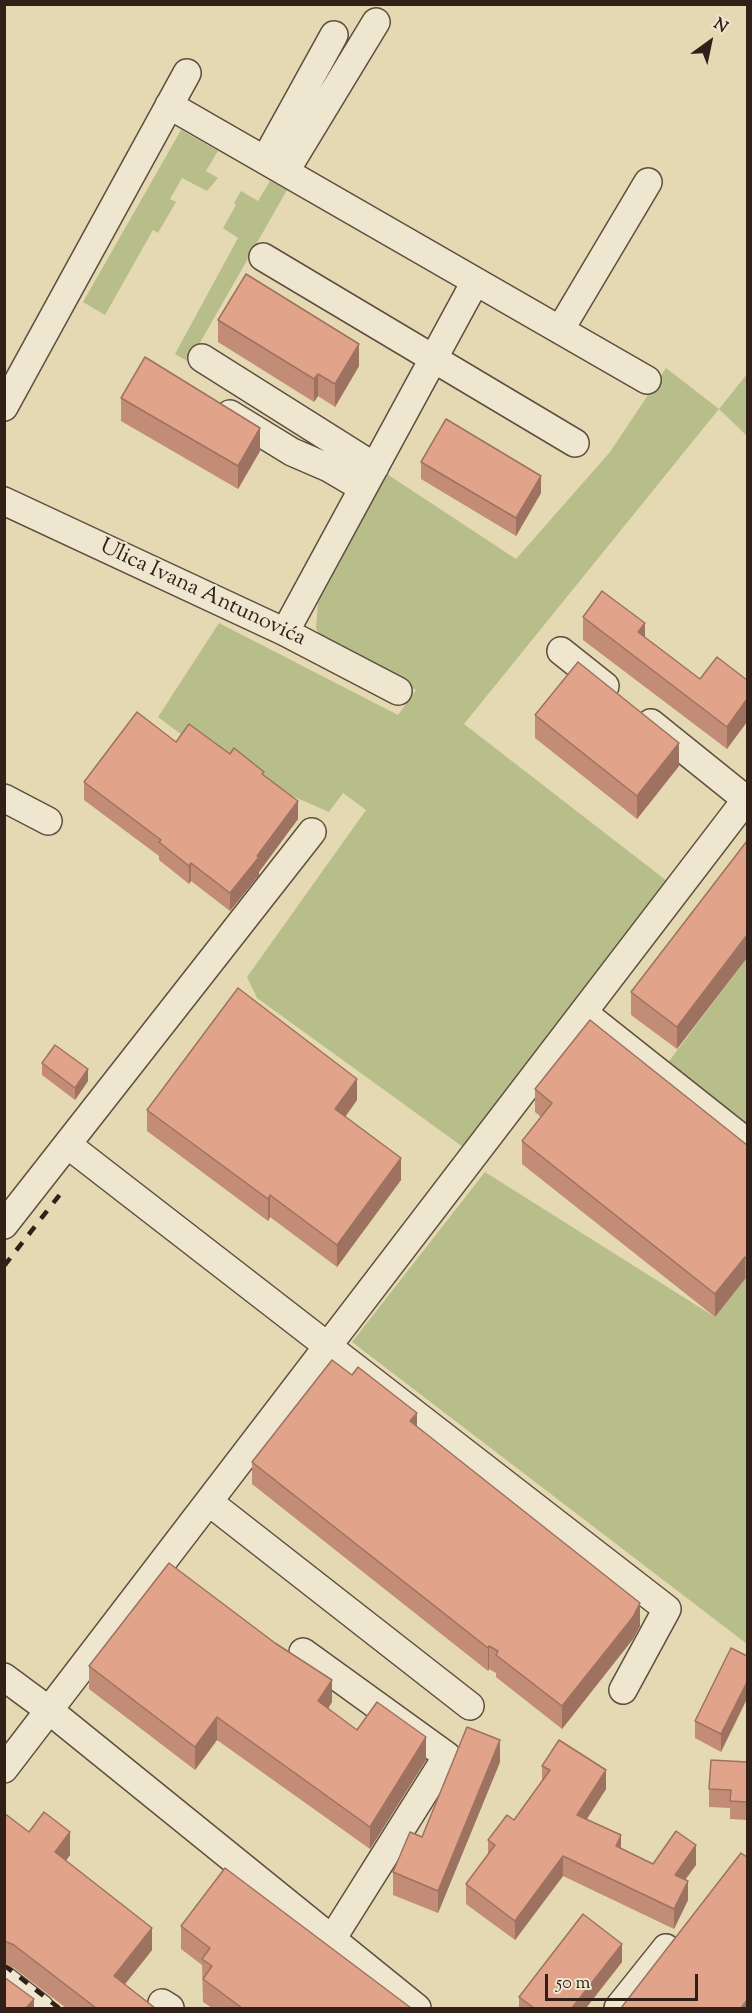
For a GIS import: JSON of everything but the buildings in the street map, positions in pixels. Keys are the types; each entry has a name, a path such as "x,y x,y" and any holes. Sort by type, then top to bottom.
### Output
{"street":[{"path":"275,166 376,22"},
{"path":"275,166 334,34"},
{"path":"4,407 187,73"},
{"path":"169,105 647,380"},
{"path":"560,330 648,182"},
{"path":"263,257 576,443"},
{"path":"285,632 475,282"},
{"path":"202,358 369,477"},
{"path":"211,402 292,452 329,468 369,477"},
{"name":"Ulica Ivana Antunovića","path":"4,501 285,632 398,691"},
{"path":"4,1769 747,799 561,651"},
{"path":"4,798 48,821"},
{"path":"4,1225 312,832"},
{"path":"584,1013 747,1143"},
{"path":"68,1145 667,1609 623,1690"},
{"path":"209,1502 470,1706"},
{"path":"303,1652 447,1756 332,1939"},
{"path":"4,1677 50,1711 417,2008"},
{"path":"618,2008 666,1948"},
{"path":"4,1980 40,2008"}],"green space":[{"path":"181,130 218,151 206,171 218,178 207,191 182,178 170,199 176,202 158,233 153,230 105,315 83,302"},
{"path":"270,181 287,190 189,362 175,354 238,238 223,228 236,205 234,203 241,191 258,201"},
{"path":"666,368 719,409 464,724 667,881 463,1147 257,998 247,977 366,810 343,793 329,812 223,766 158,717 219,623 398,715 416,690 321,638 316,628 318,603 387,474 516,559 610,452"},
{"path":"747,374 747,436 719,409"},
{"path":"747,958 747,1129 666,1065"},
{"path":"485,1172 715,1317 745,1279 748,1281 747,1644 352,1342"}],"railway":[{"path":"4,1266 65,1188"},
{"path":"4,1965 59,2008"}]}
